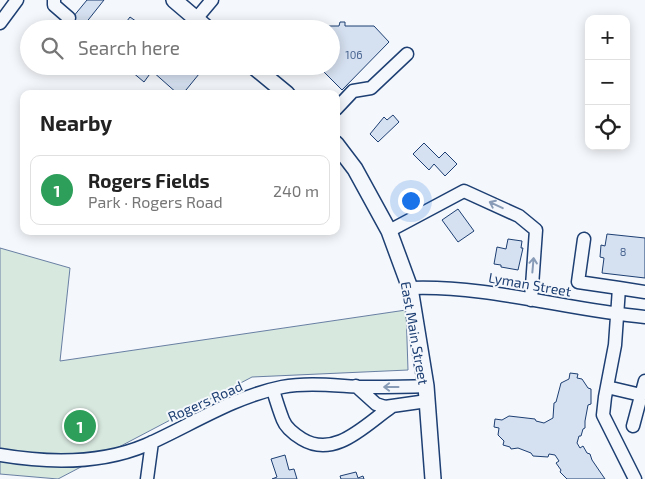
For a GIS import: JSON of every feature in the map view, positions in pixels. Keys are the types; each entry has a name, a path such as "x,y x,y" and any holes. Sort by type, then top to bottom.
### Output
{"main road":[{"path":"174,0 196,19"},
{"path":"265,75 282,90"},
{"name":"East Main Street","path":"340,149 355,169 389,231 410,288 426,386 433,479"}],"street":[{"path":"0,23 17,0"},
{"path":"54,0 54,5 69,18"},
{"path":"196,19 212,0"},
{"path":"340,105 353,91 371,88 408,54"},
{"path":"389,231 464,191 519,216 536,230 531,300"},
{"path":"584,239 578,282 645,292"},
{"name":"Lyman Street","path":"410,288 469,289 645,317"},
{"path":"619,288 614,345 606,387 604,415 635,479"},
{"path":"633,426 645,380"},
{"name":"Rogers Road","path":"0,455 56,461 100,458 152,442 220,408 253,395 303,384 426,386"},
{"path":"356,386 376,404 391,407"},
{"path":"606,387 641,395"},
{"path":"273,390 283,421 291,431 308,442 316,444 339,442 359,431 391,407 427,401"},
{"path":"147,479 152,442"}],"shaded area":[{"path":"0,248 70,268 60,361 406,310 408,370 252,377 58,479 0,474"}],"building":[{"path":"87,0 104,0 88,20 70,20"},
{"path":"340,22 345,22 345,26 374,26 389,42 342,90 327,75 340,75"},
{"path":"136,75 149,75 144,82"},
{"path":"157,75 198,75 186,90 173,90"},
{"path":"393,115 399,122 378,142 370,134 384,117 387,120"},
{"path":"424,143 439,158 445,152 457,164 445,176 434,164 429,170 413,154"},
{"path":"458,209 474,231 458,242 442,220"},
{"path":"607,234 645,238 645,278 602,273 604,258 600,257 601,245 605,246"},
{"path":"508,239 522,241 521,248 523,248 518,270 494,264 497,247 506,249"},
{"path":"570,373 578,374 577,378 582,379 588,388 591,389 591,404 588,405 585,428 581,436 579,436 577,443 580,448 583,446 587,453 590,454 605,479 567,479 560,472 561,470 556,463 559,461 555,455 549,454 548,457 533,456 531,453 518,448 511,449 503,445 504,441 498,435 499,428 494,427 495,419 502,420 509,416 535,419 544,423 553,418 554,403 556,402 561,383 569,379"},
{"path":"285,455 289,470 294,469 297,479 272,479 277,477 271,459"},
{"path":"356,472 358,478 363,476 364,479 341,479 340,476"}],"place":[{"name":"Rogers Fields","path":"80,426"}]}
